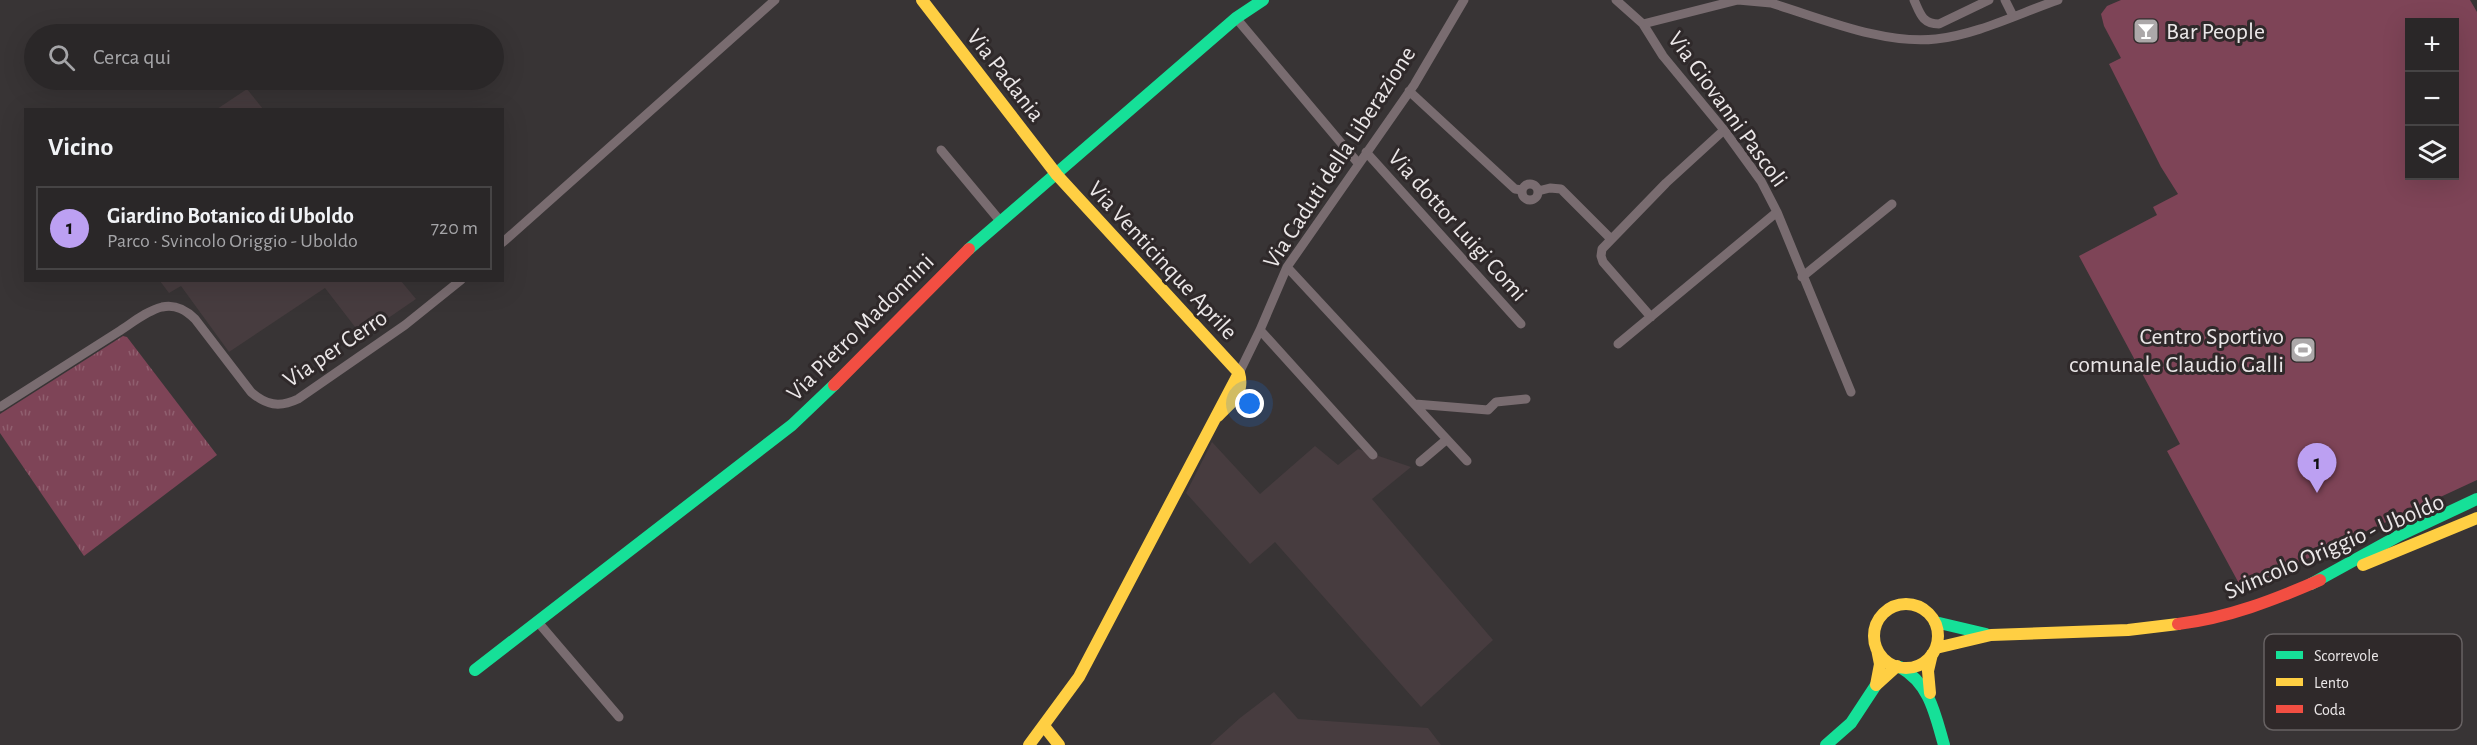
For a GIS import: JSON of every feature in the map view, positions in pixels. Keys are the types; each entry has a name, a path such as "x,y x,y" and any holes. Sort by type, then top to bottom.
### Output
{"main road":[{"name":"Via Padania","path":"922,0 1057,175"},
{"name":"Via Pietro Madonnini","path":"475,670 792,425 978,241 1236,18 1263,0"},
{"name":"Via Venticinque Aprile","path":"1057,175 1239,373"},
{"name":"Via Caduti della Liberazione","path":"1029,745 1079,677 1218,416 1238,394 1242,384 1239,373"},
{"path":"2312,584 2400,535 2477,499"},
{"name":"Svincolo Origgio - Uboldo","path":"1934,651 1991,635 2176,626 2235,613 2312,584 2477,508"},
{"path":"2312,584 2403,550 2477,518"},
{"path":"1876,685 1880,670 1874,637 1876,625 1883,614 1893,607 1904,604 1918,606 1930,614 1935,622 1938,638 1928,671 1931,703"},
{"name":"Svincolo Origgio - Uboldo","path":"1935,622 1991,635"},
{"path":"1877,649 1887,661 1909,671 1920,680 1931,703 1944,745"},
{"path":"1826,745 1851,723 1886,674 1898,666 1921,664 1934,651"},
{"path":"1044,726 1059,745"}],"street":[{"path":"504,241 775,0"},
{"name":"Via Caduti della Liberazione","path":"1239,373 1287,267 1409,91 1464,0"},
{"path":"1643,24 1738,0 1771,3 1875,34 1906,40 1936,39 1959,35 2058,0"},
{"path":"1914,0 1923,19 1930,24 1939,24 1989,0"},
{"path":"2005,0 2013,16"},
{"name":"Via Giovanni Pascoli","path":"1621,2 1643,24 1663,56 1724,130 1761,181 1777,212 1851,392"},
{"path":"1236,18 1358,163"},
{"path":"1409,91 1515,189 1522,190 1529,184 1535,185 1538,190 1561,189 1611,239"},
{"path":"1651,317 1601,259 1602,249 1666,183 1724,130"},
{"path":"941,150 1001,222"},
{"name":"Via dottor Luigi Comi","path":"1366,152 1521,324"},
{"path":"1802,277 1892,204"},
{"name":"Via Giovanni Pascoli","path":"1618,344 1777,212"},
{"path":"1287,267 1467,461"},
{"name":"Via per Cerro","path":"0,407 124,328 164,306 176,306 187,311 251,392 261,400 273,405 286,405 405,325 459,282"},
{"path":"1260,330 1373,455"},
{"path":"1415,405 1488,410 1496,402 1526,399"},
{"path":"1420,462 1446,440"},
{"path":"537,621 619,717"}],"shaded area":[{"path":"248,90 262,108 218,108"},
{"path":"161,282 402,282 416,299 362,336 325,288 229,352 181,286 169,293"},
{"path":"1212,442 1260,494 1315,446 1338,465 1358,449 1411,467 1372,499 1493,640 1421,707 1275,542 1250,564 1186,493"},
{"path":"1274,692 1298,719 1428,728 1441,745 1210,745"}],"green space":[{"name":"Centro Sportivo comunale Claudio Galli","path":"2121,0 2470,0 2477,12 2477,480 2242,589 2167,451 2180,444 2079,256 2157,215 2153,207 2178,194 2161,167 2109,64 2121,58 2104,26 2101,14 2107,6"},
{"path":"123,336 127,337 217,455 84,556 0,433 0,414"}],"traffic: fast":[{"path":"969,249 1236,18 1263,0"},
{"path":"475,670 792,425 834,385"},
{"path":"2311,584 2400,535 2477,499"},
{"path":"1935,622 1986,634"},
{"path":"1900,667 1910,674 1925,691 1934,711 1944,745"},
{"path":"1826,745 1851,723 1876,685"}],"traffic: slow":[{"path":"922,0 1057,175 1239,373 1240,387 1236,397 1218,416"},
{"path":"1029,745 1079,677 1239,373"},
{"path":"2363,565 2477,518"},
{"path":"1906,604 1924,610 1932,618 1938,636 1932,654 1924,662 1906,668 1888,662 1880,654 1874,636 1880,618 1888,610 1906,604"},
{"path":"1936,648 1991,635 2128,630 2178,624"},
{"path":"1877,649 1880,664 1876,685 1897,666"},
{"path":"1930,693 1928,671 1932,654"},
{"path":"1044,726 1059,745"}],"traffic: jam":[{"path":"834,385 969,249"},
{"path":"2178,624 2250,607 2320,580"}],"place":[{"name":"Bar People","path":"2146,31"},
{"name":"Centro Sportivo comunale Claudio Galli","path":"2303,350"},
{"name":"Giardino Botanico di Uboldo","path":"2317,493"}]}
